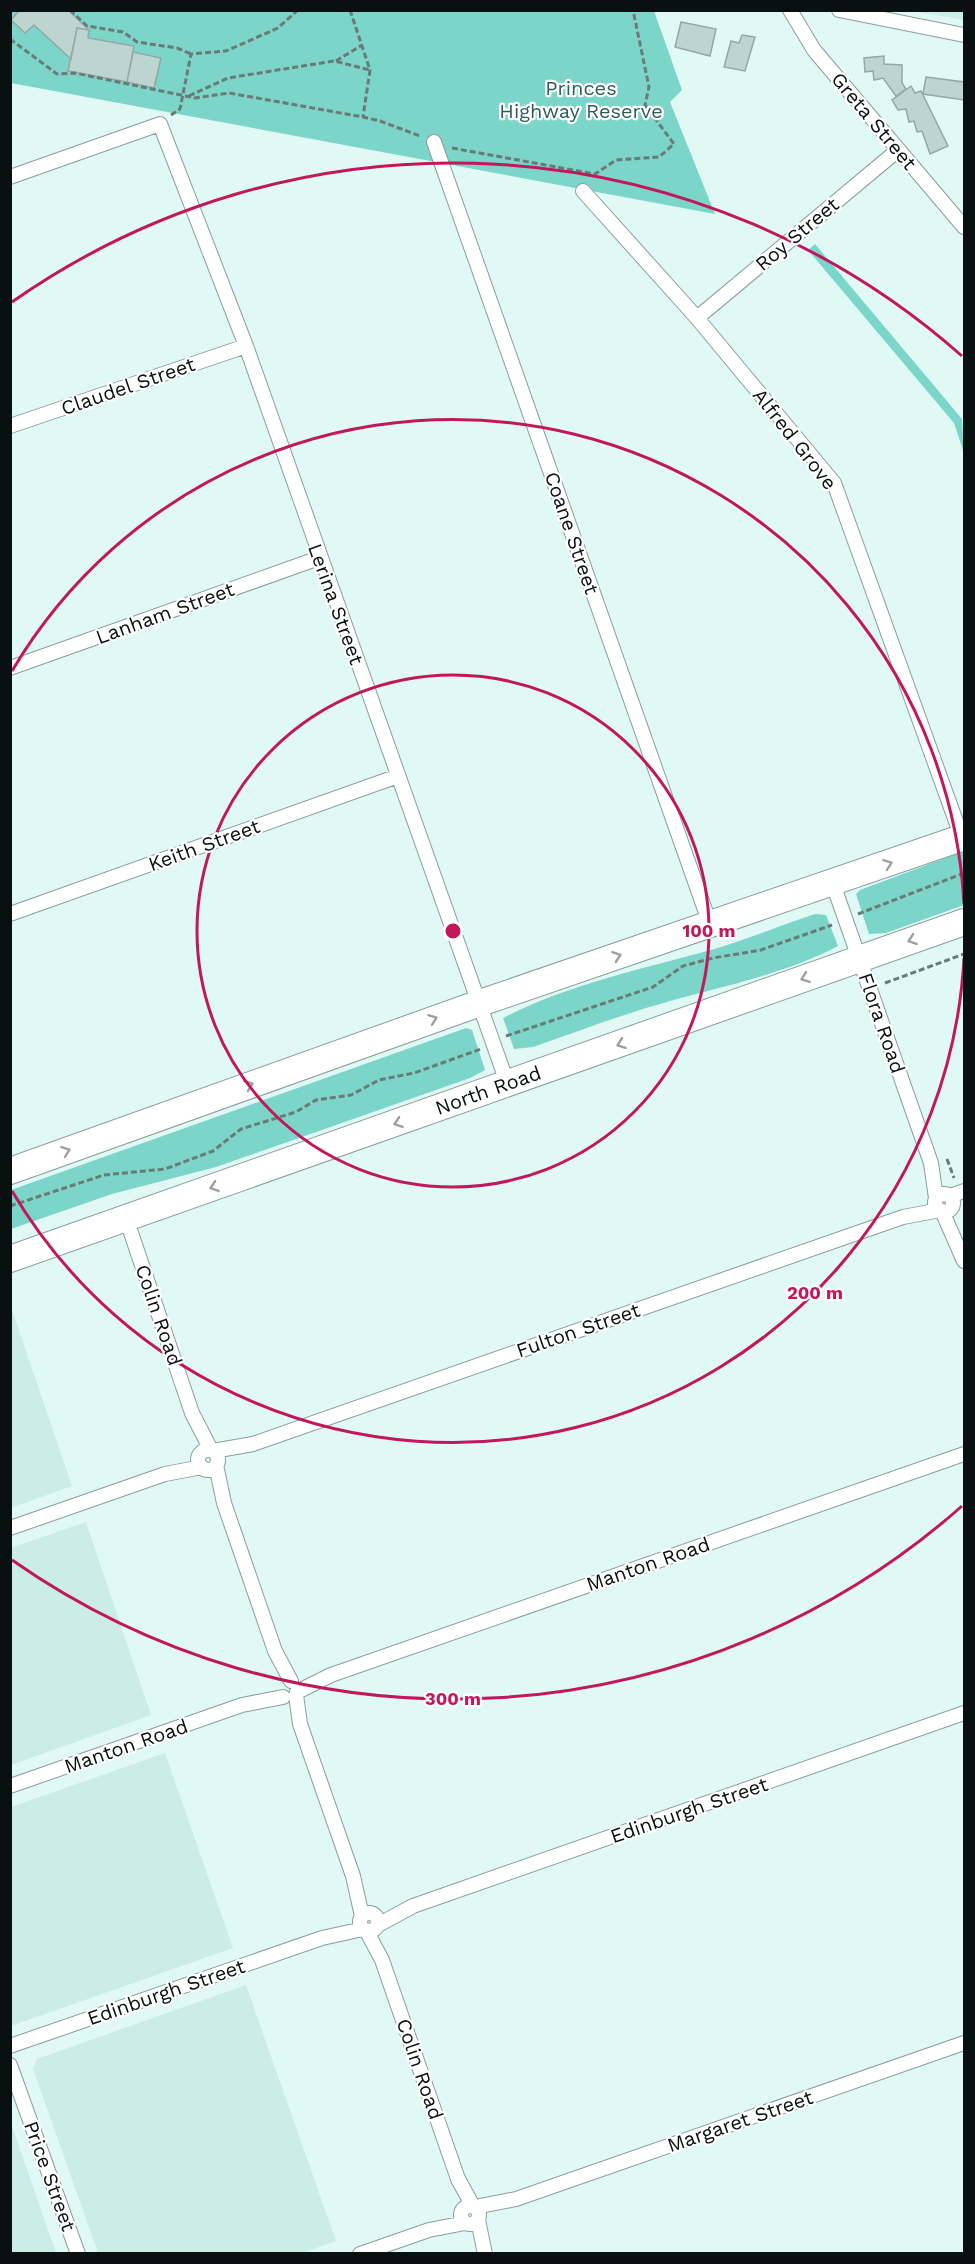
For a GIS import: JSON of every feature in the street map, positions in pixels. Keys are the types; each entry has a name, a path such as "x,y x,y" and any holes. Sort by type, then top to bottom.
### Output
{"highway":[{"path":"10,1171 480,1003 833,884 963,837"},
{"name":"North Road","path":"10,1259 508,1085 964,922"}],"street":[{"name":"Greta Street","path":"790,10 814,50 964,227"},
{"path":"839,10 964,35"},
{"path":"10,177 160,124"},
{"name":"Lerina Street","path":"160,124 246,346 319,558 508,1085"},
{"name":"Coane Street","path":"434,142 710,924"},
{"name":"Roy Street","path":"697,318 898,150"},
{"name":"Alfred Grove","path":"583,191 697,318 834,483 963,837"},
{"name":"Claudel Street","path":"10,426 246,346"},
{"name":"Lanham Street","path":"10,668 319,558"},
{"name":"Keith Street","path":"10,914 398,777"},
{"name":"Flora Road","path":"833,884 931,1163 949,1201 964,1261"},
{"name":"Fulton Street","path":"10,1528 949,1201"},
{"name":"Colin Road","path":"126,1218 484,2253"},
{"name":"Manton Road","path":"10,1786 964,1454"},
{"name":"Edinburgh Street","path":"10,2046 964,1713"},
{"name":"Margaret Street","path":"360,2253 964,2043"},
{"name":"Price Street","path":"10,2065 78,2253"}],"path":[{"path":"70,10 87,26 123,32 137,42 177,48 191,54 226,51 278,28 298,10"},
{"path":"351,10 370,70 363,117"},
{"path":"10,39 57,74 75,73 195,98 229,93 363,117 461,150 595,174 616,160 659,157 674,144 645,105 649,87 633,10"},
{"path":"187,96 228,78 334,61 362,45"},
{"path":"160,124 180,109 191,54"},
{"path":"334,61 370,70"},
{"path":"10,1206 104,1175 165,1169 213,1151 241,1129 296,1112 316,1100 351,1095 379,1080 414,1073 476,1053 515,1031 653,987 683,966 713,958 761,950 846,920 964,873"},
{"path":"889,993 885,982 964,954"},
{"path":"947,1159 949,1201"}],"shaded area":[{"path":"912,11 964,11 964,20"},
{"path":"11,1307 72,1486 10,1508"},
{"path":"86,1522 151,1715 11,1765 11,1548"},
{"path":"165,1753 233,1948 11,2026 11,1807"},
{"path":"246,1985 336,2241 300,2254 98,2253 33,2069 37,2059"},
{"path":"11,2123 56,2253 11,2253"}],"green space":[{"name":"Princes Highway Reserve","path":"10,11 654,11 682,90 670,102 715,214 11,83"},
{"path":"815,244 962,419 964,453 954,423 808,250"},
{"path":"964,851 964,905 886,933 869,934 856,894 860,890"},
{"path":"815,914 826,915 838,946 767,974 646,1008 533,1047 514,1049 503,1018 527,1006 577,987 720,947"},
{"path":"466,1028 472,1030 485,1070 470,1078 216,1167 112,1194 11,1229 11,1190"}],"building":[{"path":"20,10 68,10 89,30 77,28 71,59 34,25 25,33 11,20"},
{"path":"681,22 716,29 710,56 675,47"},
{"path":"77,28 89,30 88,38 134,46 127,82 68,71"},
{"path":"742,35 755,37 745,71 724,67 731,41 739,43"},
{"path":"133,52 161,58 154,88 127,82"},
{"path":"884,56 884,64 902,65 902,83 906,89 896,96 883,78 874,80 873,71 865,72 864,58"},
{"path":"926,77 964,82 964,100 923,94"},
{"path":"911,86 915,93 921,91 948,146 930,154 922,131 917,132 914,121 909,122 906,109 898,110 892,100"}]}
